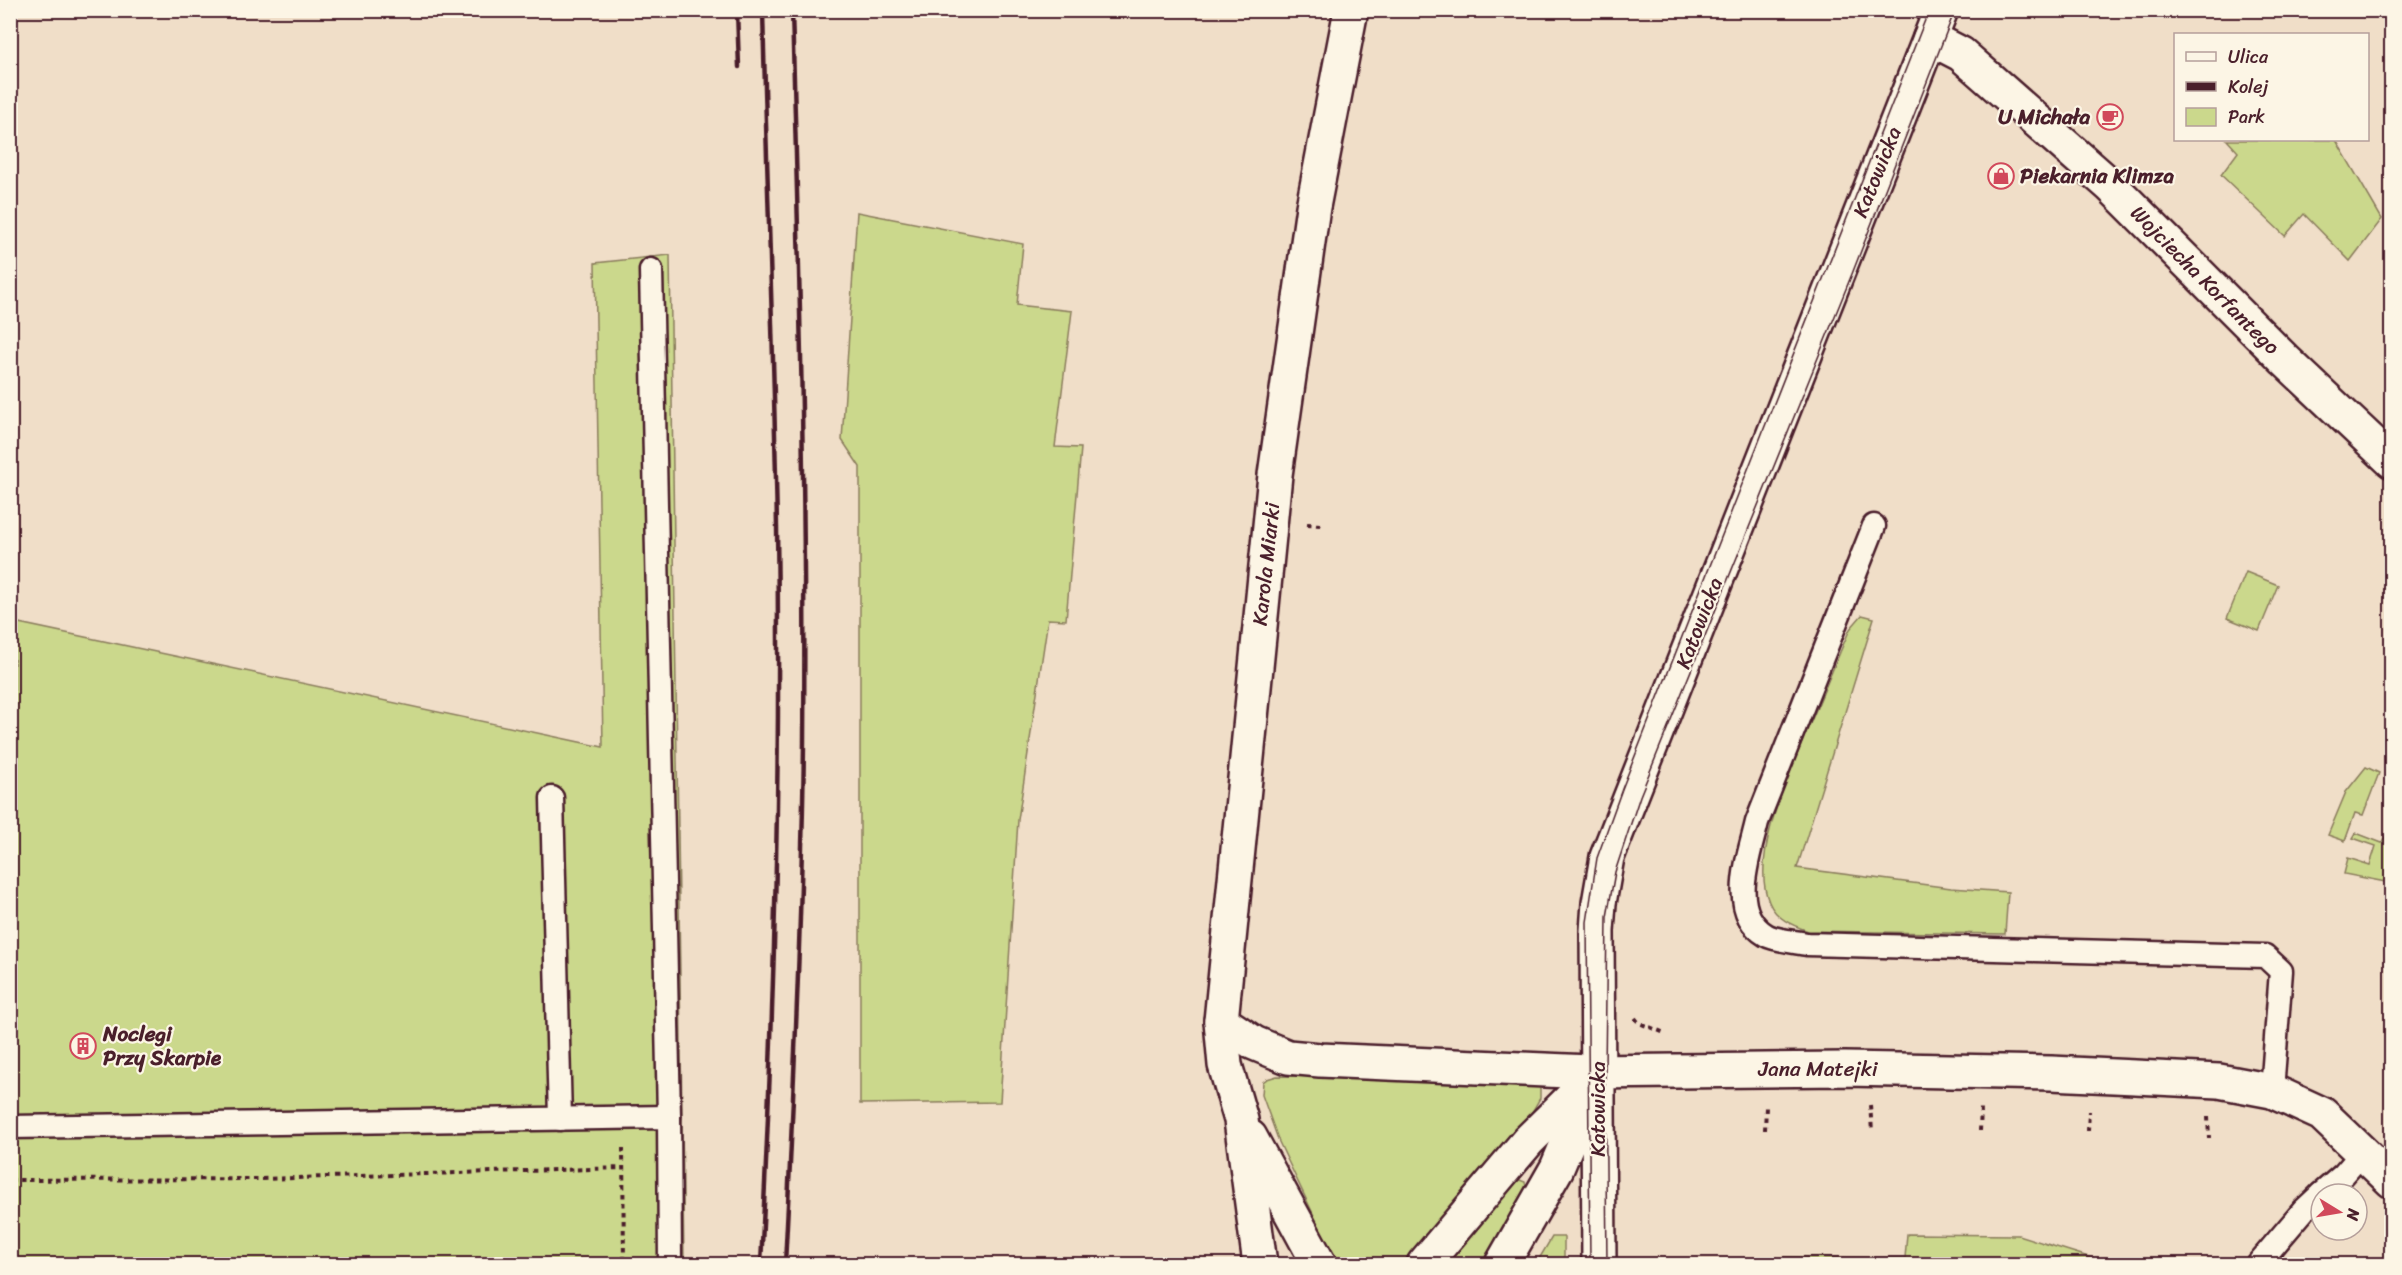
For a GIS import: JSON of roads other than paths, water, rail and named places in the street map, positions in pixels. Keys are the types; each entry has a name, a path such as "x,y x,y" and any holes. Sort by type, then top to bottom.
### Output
{"street":[{"name":"Karola Miarki","path":"1260,1264 1241,1120 1225,1065 1221,1021 1275,475 1313,207 1351,10"},
{"name":"Wojciecha Korfantego","path":"1935,24 1961,54 2111,186 2285,360 2391,461"},
{"name":"Katowicka","path":"1599,1264 1597,932 1599,903 1607,857 1935,24"},
{"name":"Jana Matejki","path":"1221,1021 1254,1043 1288,1057 1598,1072 1845,1069 2051,1073 2219,1081 2272,1091 2322,1114 2391,1181"},
{"path":"1424,1264 1528,1141 1598,1072"},
{"path":"1502,1264 1557,1168 1598,1072"},
{"name":"Karola Miarki","path":"1241,1120 1319,1264"}],"lane":[{"path":"651,270 669,1117 670,1264"},
{"path":"1874,526 1757,822 1743,896 1746,914 1767,936 1807,944 2265,956 2281,971 2272,1091"},
{"path":"552,798 560,1119"},
{"path":"10,1127 669,1117"},
{"path":"2335,1182 2363,1152"},
{"path":"2258,1264 2309,1205"}],"tram line":[{"path":"1590,1264 1587,922 1597,858 1622,789 1929,10"},
{"path":"1607,1264 1605,1071 1607,917 1615,872 1640,796 1852,274 1955,10"}],"railway":[{"path":"737,10 739,67"},
{"path":"761,1264 773,988 778,711 776,462 763,10"},
{"path":"785,1264 797,1003 804,742 803,468 792,10"}],"place":[{"name":"U Michała","path":"2110,117"},
{"name":"Piekarnia Klimza","path":"2001,176"},
{"name":"Noclegi Przy Skarpie","path":"83,1046"}]}
